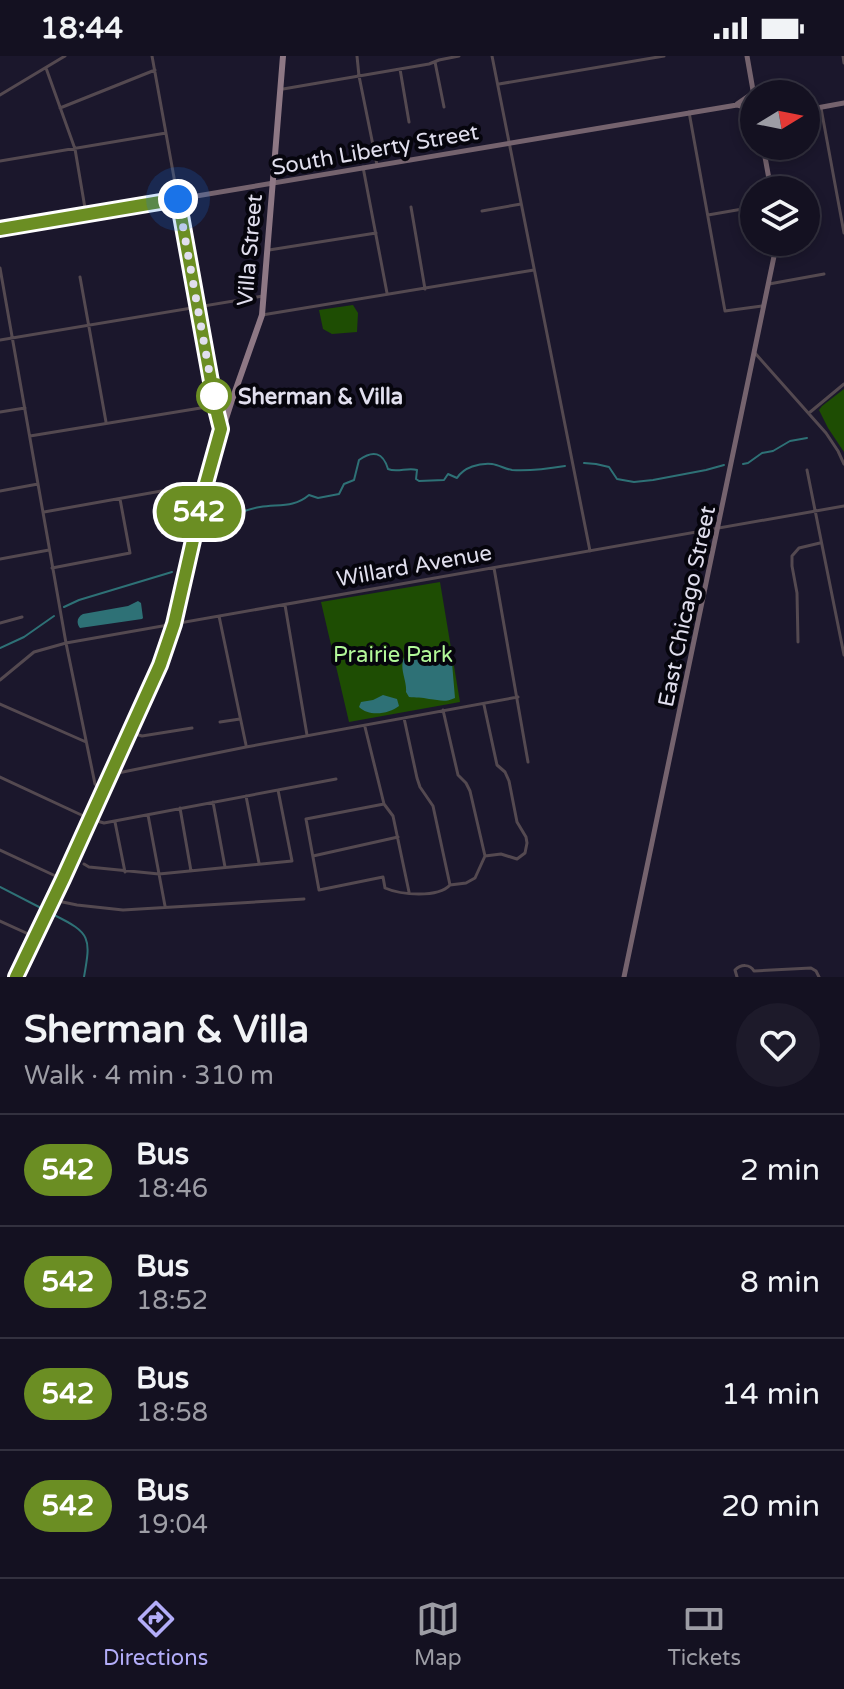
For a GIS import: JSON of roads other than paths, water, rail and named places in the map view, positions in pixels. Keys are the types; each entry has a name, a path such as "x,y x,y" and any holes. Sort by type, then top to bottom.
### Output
{"main road":[{"name":"Villa Street","path":"16,977 160,665 174,624 221,429 262,315 283,56"},
{"path":"747,56 751,80"},
{"path":"821,108 844,103"},
{"name":"South Liberty Street","path":"0,229 737,105"},
{"name":"East Chicago Street","path":"624,977 774,256"}],"street":[{"path":"0,95 65,56"},
{"path":"152,56 221,429"},
{"path":"357,56 377,165"},
{"path":"281,89 459,56"},
{"path":"492,56 590,551"},
{"path":"498,84 664,56"},
{"path":"843,56 844,63"},
{"path":"435,62 444,107"},
{"path":"46,68 75,149 86,215"},
{"path":"400,69 409,122"},
{"path":"60,108 155,70"},
{"path":"821,108 844,233"},
{"path":"689,112 725,311 764,306"},
{"path":"0,161 166,133"},
{"path":"363,167 388,294"},
{"path":"482,211 521,204"},
{"path":"411,207 425,289"},
{"path":"708,215 740,209"},
{"path":"267,250 376,233"},
{"path":"0,268 66,643 95,784 103,789"},
{"path":"262,315 534,270"},
{"path":"769,284 824,274"},
{"path":"80,277 106,422"},
{"path":"0,340 263,296"},
{"path":"755,353 826,433 843,460"},
{"path":"809,413 844,384"},
{"path":"30,436 231,403"},
{"path":"0,412 25,408"},
{"path":"807,470 844,655"},
{"path":"43,512 206,483"},
{"path":"0,491 38,484"},
{"path":"52,568 130,553 120,499"},
{"name":"Willard Avenue","path":"0,680 34,652 66,643 844,506"},
{"path":"798,642 797,593 792,558 799,548 820,543"},
{"path":"0,559 49,550"},
{"path":"494,568 528,762"},
{"path":"285,605 307,736"},
{"path":"219,616 246,747"},
{"path":"0,623 22,617"},
{"path":"110,775 518,697"},
{"path":"484,703 497,765 509,781 517,822 527,843 525,853 517,859 501,854 485,856"},
{"path":"0,704 86,742"},
{"path":"384,804 306,819 319,890 383,877 385,888 393,892 430,894 444,892 450,885 475,878 485,856 470,791 458,775 443,710"},
{"path":"404,718 417,778 433,806 450,885"},
{"path":"220,722 240,719"},
{"path":"365,725 384,804 393,816 409,892"},
{"path":"129,731 142,736 192,728"},
{"path":"0,777 104,823 336,779"},
{"path":"84,864 125,872 159,874 292,861 278,790"},
{"path":"246,796 259,864"},
{"path":"213,802 225,867"},
{"path":"180,808 191,871"},
{"path":"148,815 165,907"},
{"path":"115,822 125,872"},
{"path":"313,856 398,837"},
{"path":"0,850 63,879"},
{"path":"53,900 123,910 304,899"},
{"path":"0,921 35,937"},
{"path":"737,977 735,970 742,965 754,971 811,968 819,977"},
{"path":"751,977 754,971"}],"waterway":[{"path":"743,464 790,441 807,438"},
{"path":"199,541 219,524 243,512 292,504 309,495 318,498 339,494 344,484 354,480 359,460 373,454 380,456 388,469 417,470 416,479 419,481 444,480 448,474 457,478 468,468 482,464 518,470 565,466"},
{"path":"584,463 609,467 617,479 634,482 724,465"},
{"path":"64,607 172,572"},
{"path":"0,648 24,637 54,616"},
{"path":"0,887 41,908"},
{"path":"54,915 82,932 86,938 84,977"}],"place":[{"name":"Sherman & Villa","path":"214,396"}],"park label":[{"name":"Prairie Park","path":"393,654"}]}
